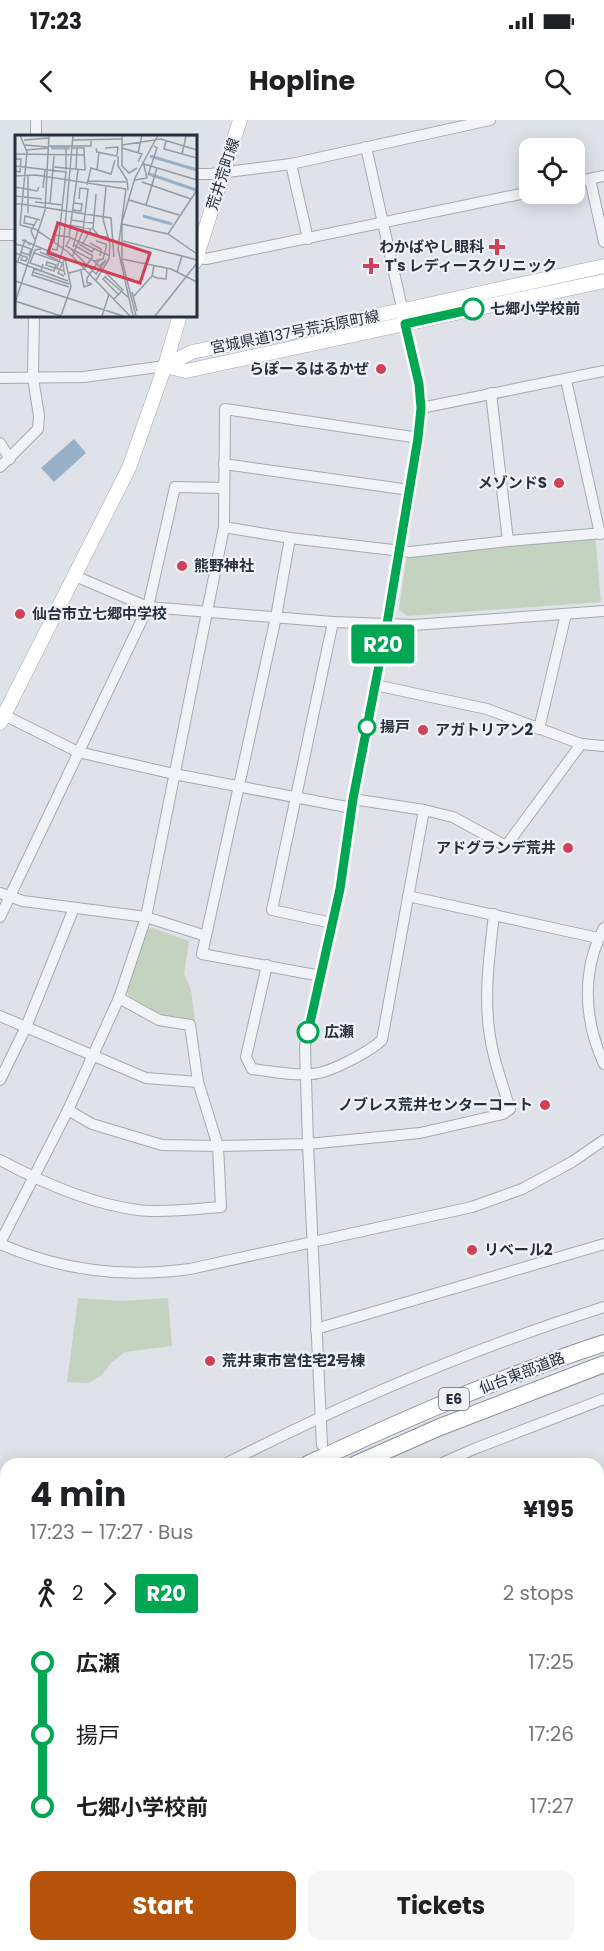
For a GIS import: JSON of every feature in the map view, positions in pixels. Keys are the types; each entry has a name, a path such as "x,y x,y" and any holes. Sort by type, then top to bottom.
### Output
{"highway":[{"name":"仙台東部道路","path":"321,1458 444,1403 604,1343"},
{"name":"仙台東部道路","path":"370,1458 440,1427 604,1364"}],"main road":[{"name":"荒井荒町線","path":"196,256 240,120"},
{"name":"宮城県道137号荒浜原町線","path":"165,366 192,352 604,266"},
{"name":"宮城県道137号荒浜原町線","path":"165,366 186,370 604,281"},
{"path":"2,719 129,468 165,366 180,316"}],"street":[{"path":"196,174 291,164 490,120"},
{"path":"322,1445 305,1046 340,889 352,804 400,550 421,408 419,384 366,147"},
{"path":"291,164 309,239"},
{"path":"585,180 604,176"},
{"path":"591,179 604,242"},
{"path":"196,259 309,239 519,194"},
{"path":"0,467 38,429 39,416 33,378 34,316"},
{"path":"0,378 84,377 165,366"},
{"path":"421,408 604,371"},
{"path":"224,528 290,538 426,551 602,533 566,380"},
{"path":"491,393 508,541"},
{"path":"418,438 225,409 224,528 146,917 118,998 93,1055 68,1110 0,1244 71,1268 135,1273 190,1269 472,1207 502,1198 572,1162 604,1140"},
{"path":"0,443 10,459"},
{"path":"224,464 410,490"},
{"path":"0,916 5,894 78,752 148,607 175,487 224,488"},
{"path":"290,538 276,617 202,954 321,976"},
{"path":"75,576 148,607 333,622 414,625 604,611"},
{"path":"539,729 566,614"},
{"path":"332,923 272,910 333,622"},
{"path":"375,685 487,709 581,744 604,746"},
{"path":"2,719 78,752 174,774 296,798 424,810 453,817 506,846 581,744"},
{"path":"267,965 246,1057 252,1069 305,1074 321,1072 371,1050 382,1040 424,810"},
{"path":"5,894 23,901 146,917 206,936"},
{"path":"408,896 598,938"},
{"path":"0,1080 26,1027 74,908"},
{"path":"68,1110 92,1124 162,1145 218,1146 308,1144 420,1133 503,1114 510,1109 489,1030 486,991 494,914"},
{"path":"604,928 598,938 588,978 591,1031 604,1064"},
{"path":"0,1160 33,1177 80,1196 138,1210 220,1207 218,1146 198,1082 190,1025 159,1020 118,998"},
{"path":"0,1016 146,1078 198,1082"},
{"path":"316,1329 604,1244"},
{"path":"237,1458 320,1418 485,1347 604,1307"},
{"path":"454,1458 604,1399"}],"green space":[{"path":"595,534 601,602 407,616 399,610 406,559 411,555"},
{"path":"152,928 189,941 184,974 191,990 195,1020 164,1016 130,999 126,989 145,930"},
{"path":"78,1298 122,1301 168,1298 172,1346 125,1352 111,1363 101,1376 88,1383 67,1382"}],"water":[{"path":"74,439 86,453 54,482 41,468"}],"bus line":[{"name":"R20","path":"308,1032 340,889 353,799 387,624 418,438 421,408 419,384 405,324 473,309"}],"place":[{"name":"わかばやし眼科","path":"497,247"},
{"name":"T's レディースクリニック","path":"371,266"},
{"name":"七郷小学校前","path":"473,309"},
{"name":"らぽーるはるかぜ","path":"381,369"},
{"name":"メゾンドS","path":"559,483"},
{"name":"熊野神社","path":"182,566"},
{"name":"仙台市立七郷中学校","path":"20,614"},
{"name":"揚戸","path":"367,727"},
{"name":"アガトリアン2","path":"423,730"},
{"name":"アドグランデ荒井","path":"568,848"},
{"name":"広瀬","path":"308,1032"},
{"name":"ノブレス荒井センターコート","path":"545,1105"},
{"name":"リベール2","path":"472,1250"},
{"name":"荒井東市営住宅2号棟","path":"210,1361"}]}
